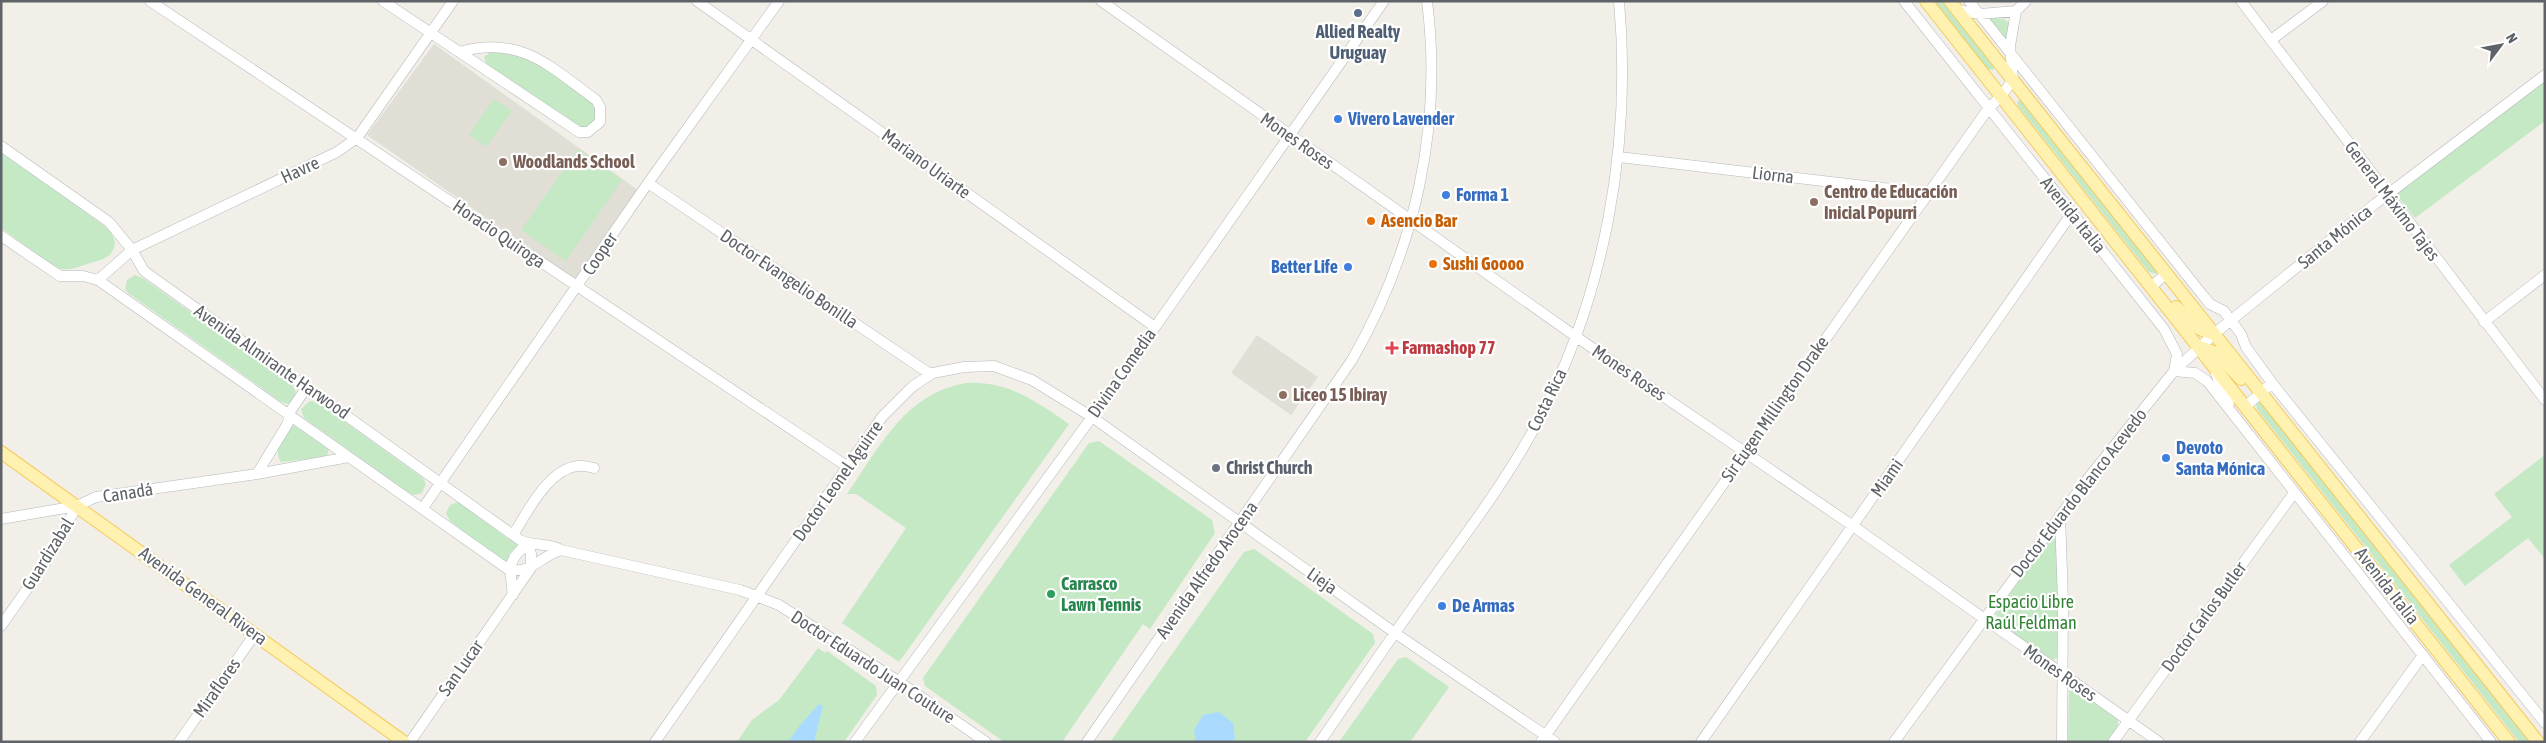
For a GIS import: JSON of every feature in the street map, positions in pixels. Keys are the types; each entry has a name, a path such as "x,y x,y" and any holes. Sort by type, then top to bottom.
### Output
{"main road":[{"name":"Avenida Italia","path":"1926,1 2509,742"},
{"name":"Avenida Italia","path":"1954,6 2538,742"},
{"path":"2152,286 2200,329 2214,334"},
{"path":"2199,346 2216,353 2252,389 2261,393"},
{"name":"Avenida General Rivera","path":"1,452 404,742"}],"street":[{"name":"Horacio Quiroga","path":"150,1 848,467"},
{"path":"383,1 430,33 579,132 588,132 600,122 600,107 596,100 536,56 512,49 474,48 459,52"},
{"name":"Havre","path":"98,280 132,250 337,152 357,138 453,1"},
{"name":"Mariano Uriarte","path":"698,1 1154,327"},
{"name":"Cooper","path":"423,508 648,183 779,1"},
{"name":"Mones Roses","path":"1101,1 1574,336 1853,526 2159,742"},
{"name":"Divina Comedia","path":"855,742 1092,417 1384,1"},
{"name":"Avenida Alfredo Arocena","path":"1087,742 1364,339 1394,273 1412,221 1424,163 1431,102 1427,1"},
{"name":"Costa Rica","path":"1320,742 1488,502 1536,425 1561,373 1601,248 1619,157 1622,59 1620,1"},
{"name":"Avenida Italia","path":"1904,1 2164,329 2177,354 2174,371 2202,376 2491,742"},
{"name":"Avenida Italia","path":"1969,1 2210,304 2224,311 2241,334 2246,347 2272,383 2545,723"},
{"path":"2013,80 2011,53 2016,11 2026,1"},
{"name":"General Máximo Tajes","path":"2241,1 2545,400"},
{"path":"2271,40 2323,1"},
{"name":"Avenida Italia","path":"1954,6 1980,14"},
{"path":"1980,14 2016,11"},
{"name":"Santa Mónica","path":"2199,346 2387,195 2545,75"},
{"name":"Sir Eugen Millington Drake","path":"1543,739 1988,109 2002,96 2013,80"},
{"name":"Avenida Almirante Harwood","path":"1,146 109,222 132,250 144,271 528,544 555,546 561,550 758,596"},
{"name":"Liorna","path":"1619,157 1900,190 1926,197"},
{"name":"Doctor Evangelio Bonilla","path":"648,183 930,374"},
{"name":"Miami","path":"1701,742 2072,213"},
{"name":"Avenida Almirante Harwood","path":"1,236 60,276 83,276 98,280 510,570"},
{"path":"2152,286 2167,273"},
{"path":"2484,322 2545,275"},
{"name":"Doctor Eduardo Blanco Acevedo","path":"1894,742 2060,515 2174,371 2199,346"},
{"name":"Avenida Italia","path":"2211,361 2234,418"},
{"name":"Doctor Leonel Aguirre","path":"655,742 882,417 899,398 930,374 964,367 994,366 1032,380 1092,417"},
{"path":"2246,406 2272,383"},
{"path":"257,474 288,423 289,413 307,387"},
{"name":"Lieja","path":"1092,417 1543,739 1555,742"},
{"path":"2297,437 2308,428"},
{"path":"2253,441 2266,431"},
{"name":"Canadá","path":"1,519 78,506 96,497 257,474 349,457"},
{"path":"513,535 535,500 555,478 579,466 594,468"},
{"name":"Doctor Carlos Butler","path":"2113,742 2294,493"},
{"name":"Guardizabal","path":"1,626 44,565 78,506"},
{"path":"2060,515 2062,742"},
{"path":"513,595 510,570 514,556 528,544 532,554 531,568"},
{"path":"510,570 519,572 531,568 543,558 561,550"},
{"name":"San Lucar","path":"410,742 531,568"},
{"path":"2419,592 2432,583"},
{"name":"Doctor Eduardo Juan Couture","path":"758,596 779,605 898,681 986,742"},
{"name":"Miraflores","path":"179,742 255,634"},
{"path":"2360,742 2423,655"}],"shaded area":[{"name":"Woodlands School","path":"434,44 638,190 576,280 367,135"},
{"path":"1257,335 1318,377 1291,415 1231,373"}],"green space":[{"path":"1934,1 1945,1 1995,66 1993,70 1988,69 1983,64"},
{"path":"1976,16 2004,19 2009,23 2006,51 2003,52"},
{"path":"492,51 524,54 595,102 599,118 589,127 581,128 487,66 484,57"},
{"path":"2545,81 2545,121 2415,218 2396,194"},
{"path":"494,99 512,111 486,147 469,135"},
{"path":"2021,99 2158,271 2156,274 2149,272 2018,106 2017,102"},
{"path":"578,149 622,180 566,261 521,230"},
{"path":"1,152 110,230 115,242 109,256 75,268 56,268 1,228"},
{"path":"135,275 144,279 292,384 296,392 292,401 287,404 280,401 128,293 125,289 127,280"},
{"path":"966,383 995,385 1021,394 1069,424 899,662 842,623 906,528 856,494 847,494 883,441 910,411 926,398 944,389"},
{"path":"310,401 317,402 423,478 426,484 422,493 413,495 409,493 304,418 301,409"},
{"path":"2261,402 2531,742 2519,742 2257,409 2256,404"},
{"path":"292,424 329,449 327,455 319,458 281,462 278,452 279,447"},
{"name":"Carrasco Lawn Tennis","path":"1099,441 1212,520 1215,533 1150,629 1143,624 1062,742 1004,742 925,686 923,678 1089,443"},
{"path":"2545,455 2545,559 2528,538 2465,586 2449,565 2512,517 2494,494"},
{"path":"458,502 517,545 518,548 510,553 507,561 497,557 450,521 446,513 450,505"},
{"name":"Espacio Libre Raúl Feldman","path":"2054,531 2058,551 2058,657 2053,660 1999,624 1996,614"},
{"path":"1254,549 1373,634 1375,643 1305,742 1110,742 1244,552"},
{"path":"818,648 825,653 827,651 876,686 877,695 844,742 737,742 752,720 779,700"},
{"path":"1406,657 1449,687 1410,742 1339,742 1398,659"},
{"path":"2073,687 2118,718 2118,727 2108,742 2068,742 2069,691"}],"water":[{"path":"819,704 823,706 814,742 788,742 801,724"},
{"path":"1219,712 1233,723 1235,738 1233,742 1196,742 1194,730 1203,715"}],"place":[{"name":"Allied Realty Uruguay","path":"1358,13"},
{"name":"Vivero Lavender","path":"1338,119"},
{"name":"Woodlands School","path":"503,162"},
{"name":"Forma 1","path":"1446,195"},
{"name":"Centro de Educación Inicial Popurri","path":"1814,202"},
{"name":"Asencio Bar","path":"1371,221"},
{"name":"Sushi Goooo","path":"1433,264"},
{"name":"Better Life","path":"1348,267"},
{"name":"Farmashop 77","path":"1392,348"},
{"name":"Liceo 15 Ibiray","path":"1283,395"},
{"name":"Devoto Santa Mónica","path":"2166,458"},
{"name":"Christ Church","path":"1216,468"},
{"name":"Carrasco Lawn Tennis","path":"1051,594"},
{"name":"De Armas","path":"1442,606"}]}
